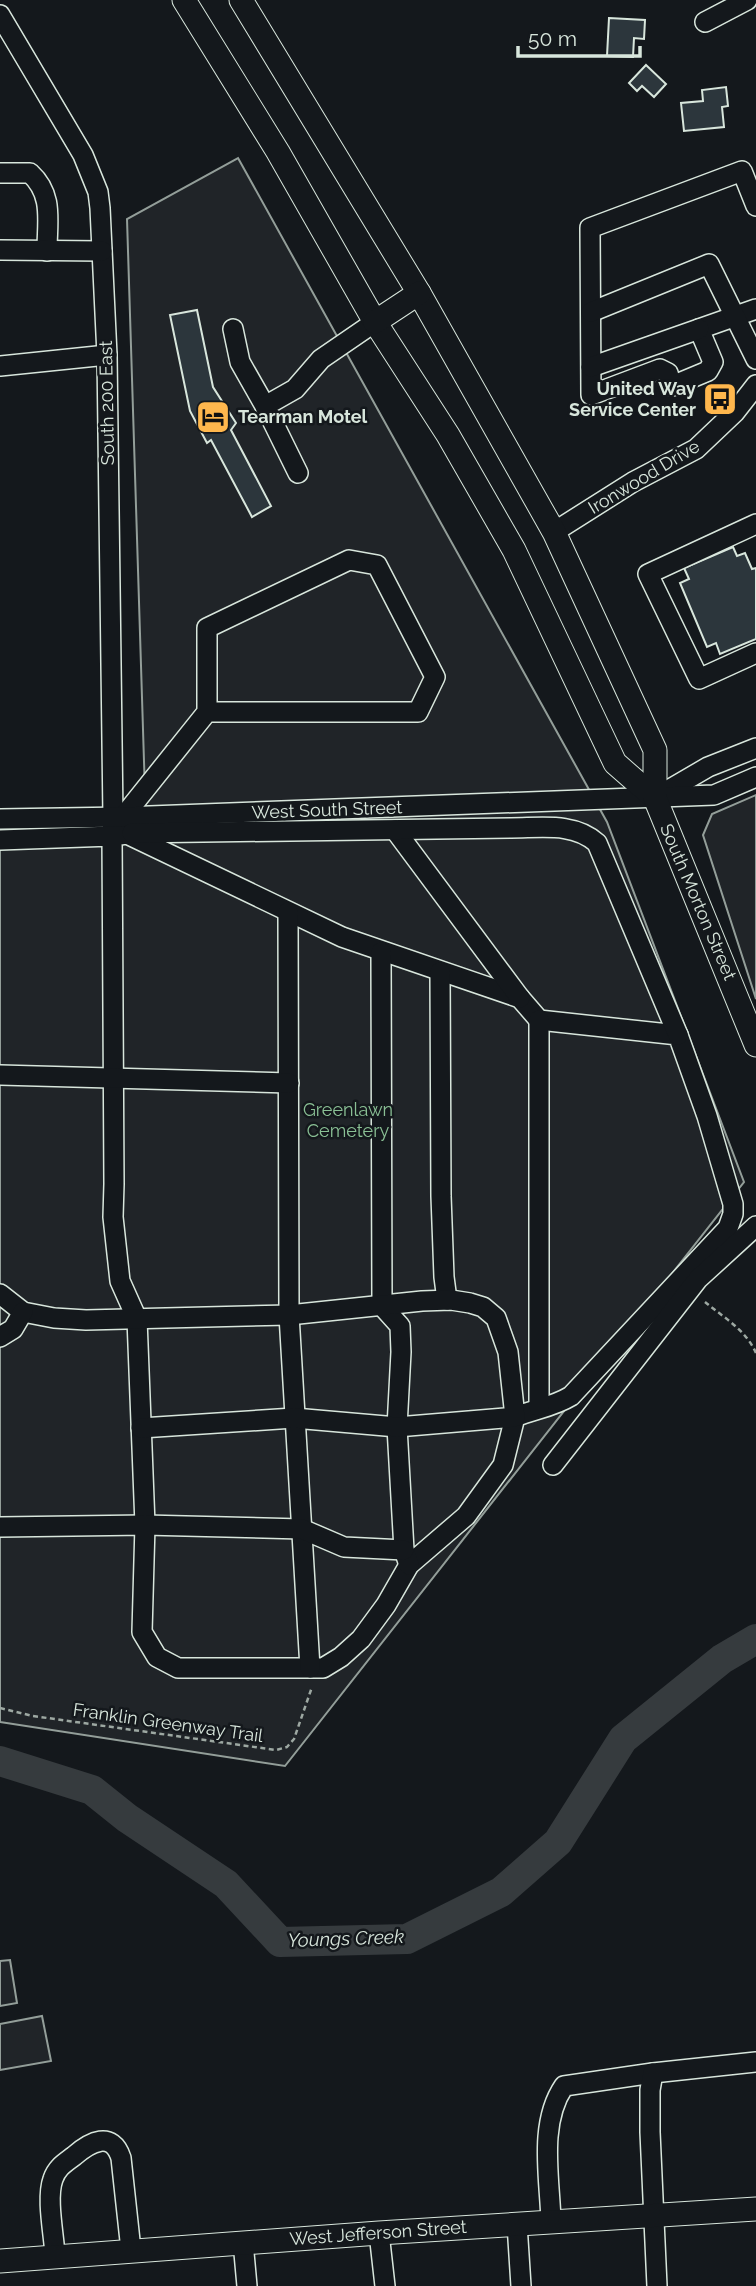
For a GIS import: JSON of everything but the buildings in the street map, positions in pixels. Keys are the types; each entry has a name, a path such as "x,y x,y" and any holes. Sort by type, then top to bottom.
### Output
{"main road":[{"path":"184,0 278,152 375,322 448,435 514,550 615,763 655,798"},
{"path":"241,0 419,293 555,531 655,750 655,798"},
{"path":"375,322 419,293"},
{"name":"South Morton Street","path":"655,798 756,1045"},
{"name":"West Jefferson Street","path":"0,2261 243,2242 756,2209"}],"street":[{"path":"705,22 747,0"},
{"name":"South 200 East","path":"0,15 83,155 98,192 107,355 119,826 113,1078 113,1217 120,1281 137,1319"},
{"path":"699,329 713,362 708,371 672,386 668,373 660,369 591,395 590,228 742,172 756,206"},
{"path":"0,173 30,173 41,183 47,198 47,251"},
{"path":"0,250 102,251"},
{"path":"591,312 709,264 756,359"},
{"path":"591,367 756,310"},
{"path":"265,406 295,389 321,359 375,322"},
{"path":"233,329 240,362 298,473"},
{"path":"0,366 107,355"},
{"name":"Ironwood Drive","path":"555,531 633,482 696,449 735,412 756,385"},
{"path":"756,524 648,574 699,679 756,653"},
{"path":"119,826 207,712 207,628 349,560 377,565 435,677 418,712 207,712"},
{"path":"655,798 708,767 756,748"},
{"name":"West South Street","path":"0,819 119,826 714,795 756,776"},
{"path":"119,826 342,937 520,998"},
{"path":"0,840 119,826 395,830 563,828 585,833 597,843 678,1035 707,1116 733,1205 729,1228 571,1396 555,1406 539,1407 514,1417 397,1427 294,1418 141,1428"},
{"path":"395,830 539,1020 539,1407"},
{"path":"288,912 289,1315 302,1529 316,1668"},
{"path":"137,1319 145,1525 142,1632 157,1657 178,1668 316,1668 341,1657 361,1639 386,1605 406,1557 397,1427 400,1326 382,1306 381,952"},
{"path":"440,972 441,1196 447,1300"},
{"path":"539,1020 678,1035"},
{"path":"0,1075 289,1083"},
{"path":"553,1465 698,1279 756,1226"},
{"path":"0,1294 23,1312 86,1320 289,1315 447,1300 483,1307 496,1318 508,1352 514,1417 503,1465 466,1516 406,1557 344,1546 302,1529 145,1525 0,1527"},
{"path":"0,1337 13,1329 23,1312"},
{"path":"551,2222 550,2124 557,2096 564,2086 756,2062"},
{"path":"653,2073 650,2091 657,2286"},
{"path":"55,2256 51,2182 58,2168 85,2146 99,2141 113,2144 118,2148 121,2158 131,2250"},
{"path":"517,2224 521,2286"},
{"path":"379,2233 385,2286"},
{"path":"243,2242 247,2286"}],"path":[{"path":"690,1290 733,1322 756,1353"},
{"name":"Franklin Greenway Trail","path":"0,1708 47,1718 276,1750 287,1747 294,1739 314,1682 316,1668"}],"green space":[{"name":"Greenlawn Cemetery","path":"238,158 607,822 744,1182 285,1766 0,1722 0,830 146,825 127,219"},
{"path":"756,795 756,999 703,835 712,814"},
{"path":"10,1960 17,2003 0,2006 0,1961"},
{"path":"42,2016 51,2061 0,2070 0,2024"}],"waterway":[{"name":"Youngs Creek","path":"0,1761 92,1790 127,1818 226,1884 280,1942 407,1939 501,1892 558,1842 623,1739 722,1659 756,1639"}],"place":[{"name":"United Way Service Center","path":"720,399"},
{"name":"Tearman Motel","path":"213,417"}]}
